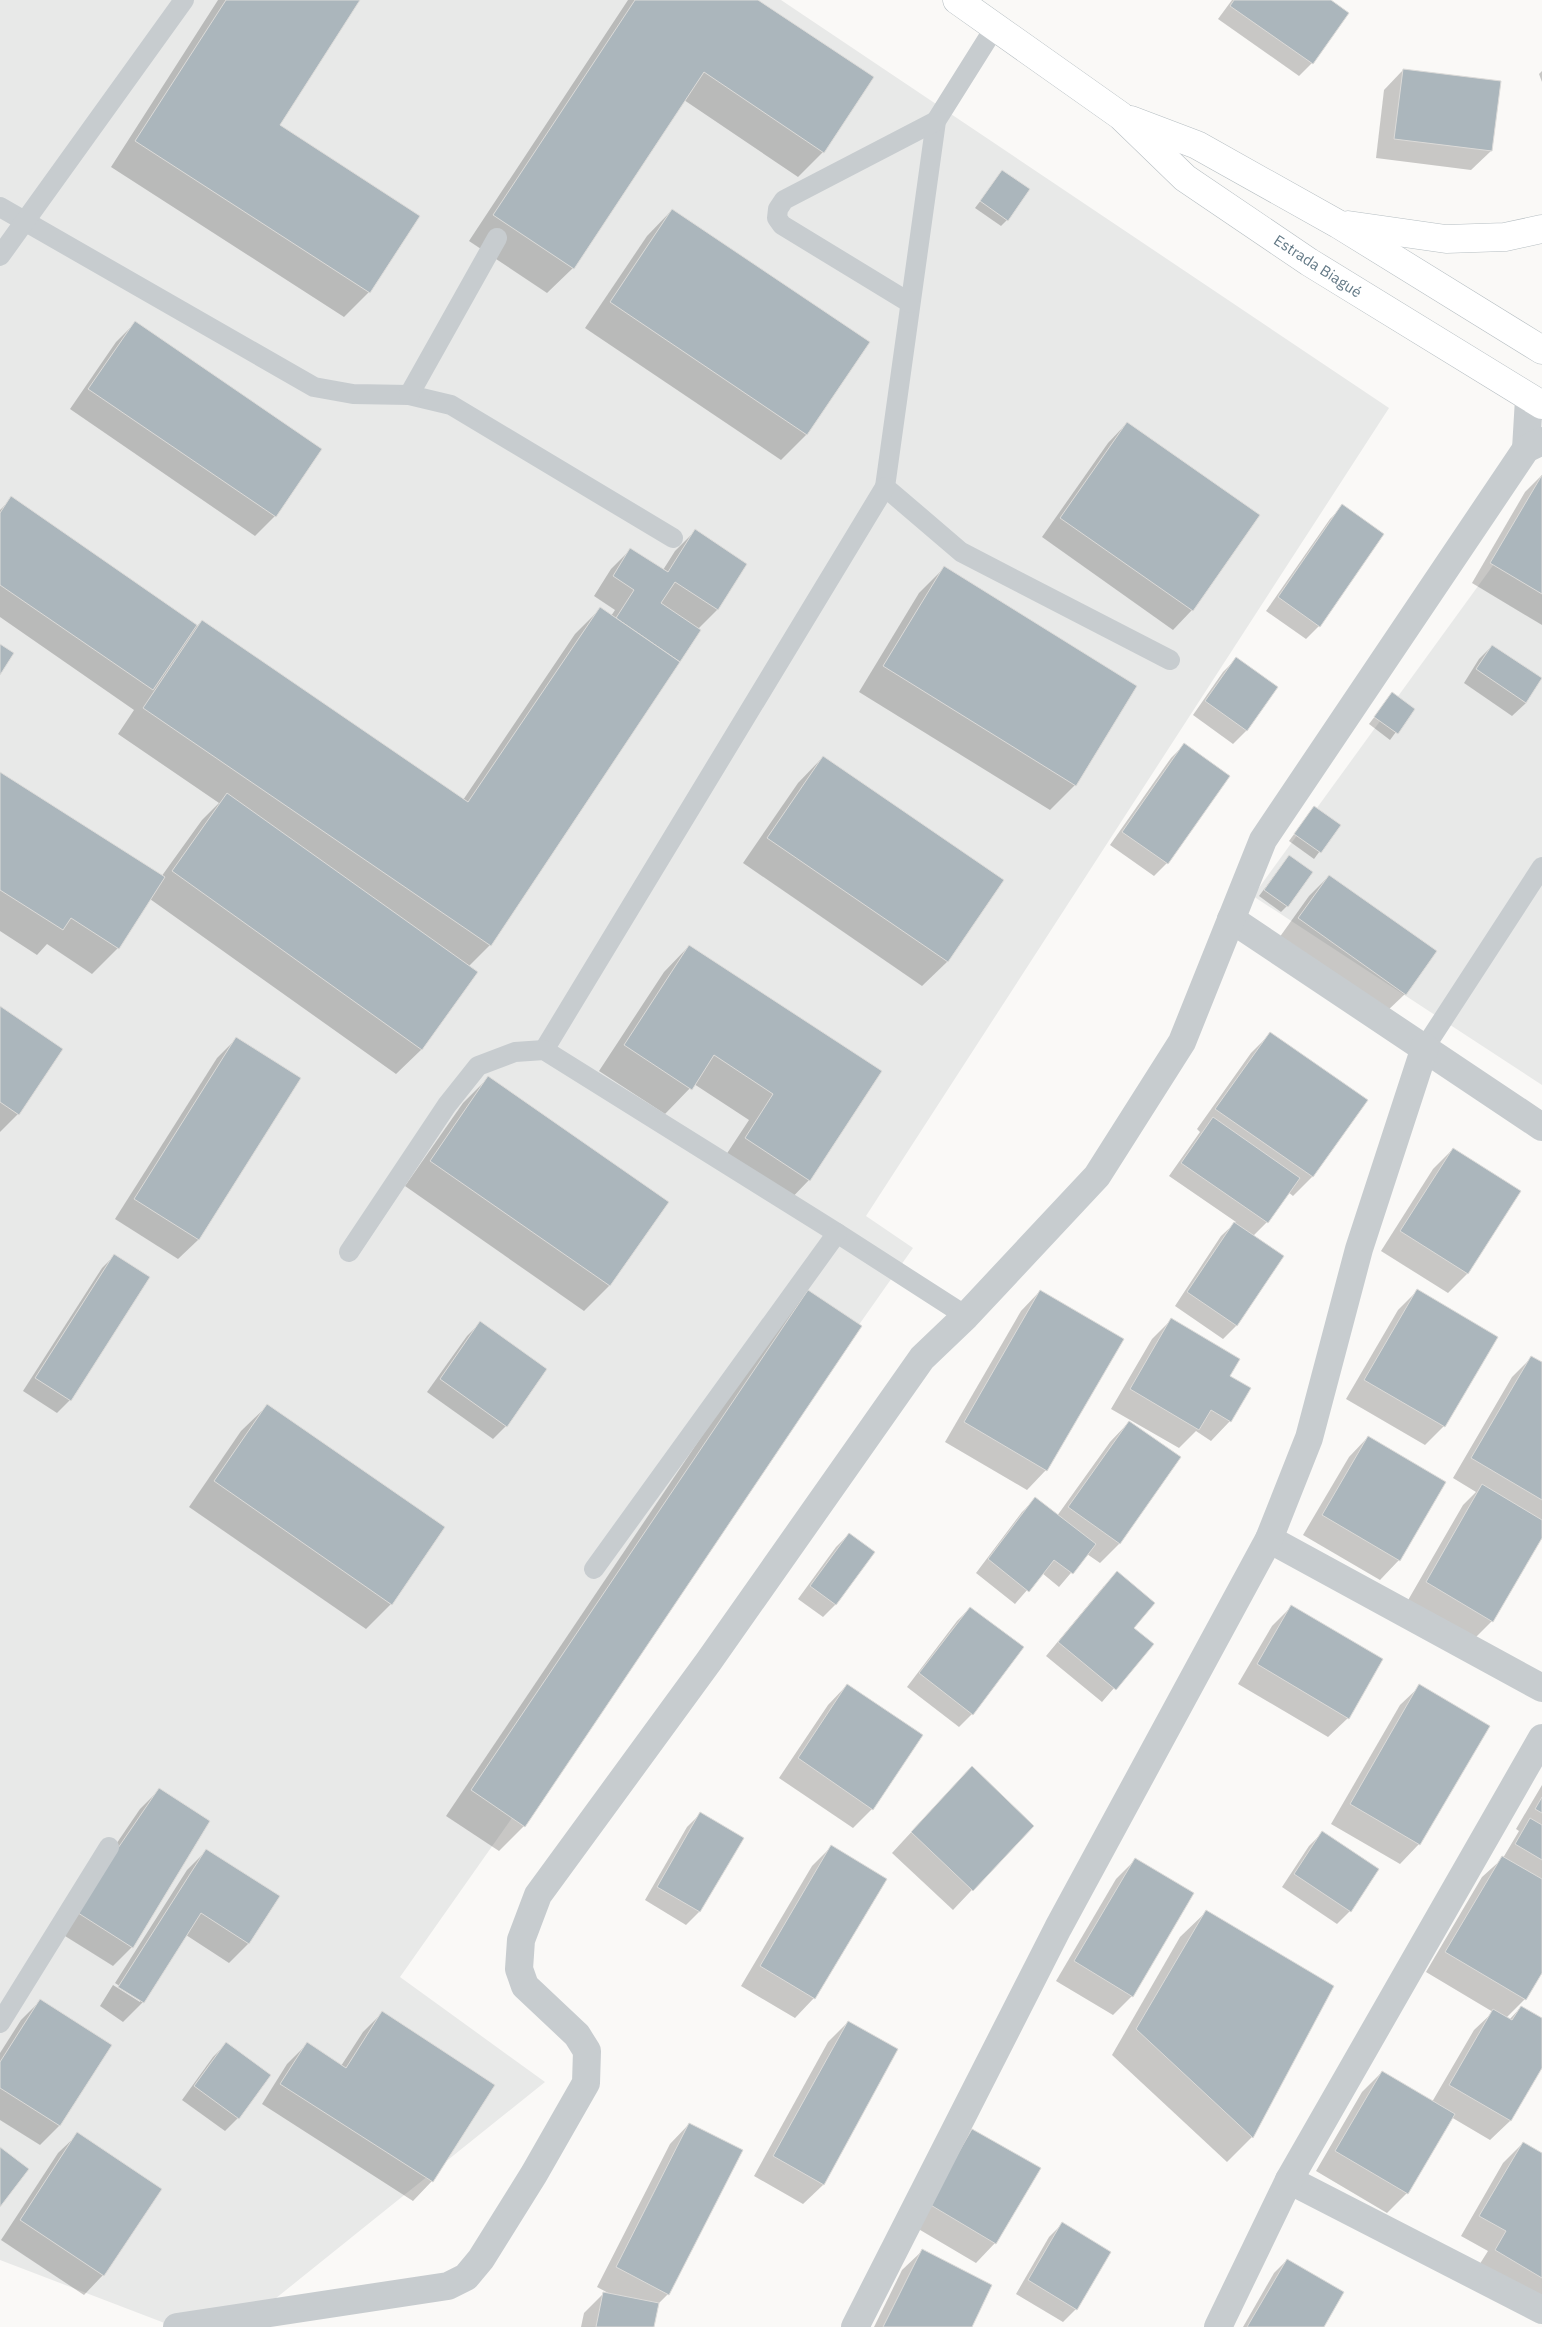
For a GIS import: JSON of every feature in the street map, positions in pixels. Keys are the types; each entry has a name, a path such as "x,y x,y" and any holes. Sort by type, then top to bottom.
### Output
{"main road":[{"name":"Estrada Biagué","path":"957,0 1121,116 1185,178 1309,262 1538,395"},
{"name":"Estrada Biagué","path":"1121,116 1197,145 1338,224 1542,350"},
{"path":"1338,224 1446,239 1505,237 1542,229"}],"street":[{"path":"177,2327 448,2286 466,2277 481,2259 586,2083 587,2051 577,2035 525,1986 519,1969 521,1940 538,1895 709,1661 922,1358 966,1316 1097,1176 1182,1042 1263,840 1534,445 1538,395"},
{"path":"1231,919 1542,1127"},
{"path":"855,2327 1058,1928 1269,1539 1308,1438 1359,1249 1425,1047"},
{"path":"1269,1539 1542,1688"},
{"path":"1218,2327 1289,2180 1542,1738"},
{"path":"1289,2180 1542,2310"}],"lane":[{"path":"0,256 184,0"},
{"path":"544,1050 884,487 936,121 995,27"},
{"path":"910,303 782,225 777,218 778,208 784,200 936,121"},
{"path":"0,207 314,387 353,394 409,396 450,405 674,538"},
{"path":"409,396 497,238"},
{"path":"884,487 961,552 1170,660"},
{"path":"1425,1047 1542,867"},
{"path":"349,1252 447,1105 478,1066 515,1052 544,1050 966,1316"},
{"path":"594,1570 837,1233"},
{"path":"0,2024 109,1847"}],"shaded area":[{"path":"0,0 781,0 1389,408 866,1216 913,1248 400,1977 545,2082 240,2327 175,2327 0,2260"},
{"path":"1542,498 1542,1085 1253,896"}],"building":[{"path":"226,0 360,0 280,125 420,216 370,293 135,141"},
{"path":"635,0 758,0 874,77 824,153 704,72 574,269 493,215"},
{"path":"1234,0 1331,0 1349,13 1313,64 1230,6"},
{"path":"1403,69 1501,81 1492,151 1394,139"},
{"path":"1002,170 1030,189 1008,221 980,201"},
{"path":"672,209 870,342 807,435 610,302"},
{"path":"135,321 322,449 276,517 88,389"},
{"path":"1127,422 1260,515 1193,611 1060,518"},
{"path":"1542,475 1542,594 1490,563"},
{"path":"11,496 197,625 153,690 0,585 0,513"},
{"path":"1342,504 1384,534 1320,627 1278,597"},
{"path":"695,529 747,564 718,610 675,582 661,603 701,630 680,662 616,618 634,590 613,576 630,548 668,572"},
{"path":"944,566 1137,686 1076,786 883,666"},
{"path":"600,607 680,662 491,946 143,708 202,620 468,802"},
{"path":"0,644 14,653 0,675"},
{"path":"1492,645 1542,678 1526,703 1476,669"},
{"path":"1236,657 1278,687 1247,731 1205,701"},
{"path":"1392,692 1415,709 1398,734 1374,717"},
{"path":"1184,743 1230,776 1168,864 1122,832"},
{"path":"823,756 1004,880 948,962 767,838"},
{"path":"0,772 165,877 119,949 71,918 63,930 0,890"},
{"path":"227,793 478,972 422,1050 172,871"},
{"path":"1314,806 1341,825 1321,853 1294,834"},
{"path":"1289,855 1313,872 1288,907 1264,890"},
{"path":"1329,875 1437,951 1406,995 1298,918"},
{"path":"689,945 882,1071 810,1181 745,1138 773,1094 714,1055 692,1090 624,1045"},
{"path":"0,1006 63,1049 19,1115 0,1102"},
{"path":"1270,1032 1368,1100 1313,1177 1215,1109"},
{"path":"236,1037 301,1078 199,1240 134,1199"},
{"path":"488,1076 669,1202 610,1286 430,1161"},
{"path":"1213,1117 1300,1178 1268,1223 1181,1163"},
{"path":"1453,1148 1521,1191 1468,1274 1400,1231"},
{"path":"1234,1222 1284,1256 1237,1326 1187,1292"},
{"path":"114,1254 150,1277 71,1401 35,1378"},
{"path":"1417,1289 1498,1337 1445,1427 1364,1380"},
{"path":"808,1290 862,1326 525,1827 471,1790"},
{"path":"1040,1290 1124,1339 1047,1471 964,1422"},
{"path":"1171,1318 1240,1359 1230,1376 1251,1388 1231,1422 1211,1410 1199,1430 1130,1389"},
{"path":"480,1321 547,1369 507,1427 440,1379"},
{"path":"1531,1356 1542,1362 1542,1500 1471,1458"},
{"path":"267,1404 445,1527 392,1605 214,1481"},
{"path":"1129,1421 1181,1457 1120,1544 1068,1507"},
{"path":"1368,1436 1446,1482 1400,1561 1322,1515"},
{"path":"1482,1484 1542,1520 1542,1538 1493,1622 1426,1582"},
{"path":"1035,1497 1096,1544 1073,1574 1054,1560 1029,1592 988,1559"},
{"path":"849,1533 875,1552 836,1605 810,1586"},
{"path":"1117,1571 1155,1603 1134,1628 1154,1644 1116,1690 1058,1642"},
{"path":"1291,1605 1383,1659 1349,1719 1257,1664"},
{"path":"970,1607 1024,1647 973,1715 919,1673"},
{"path":"847,1684 923,1735 873,1810 798,1758"},
{"path":"1419,1684 1490,1726 1420,1845 1350,1804"},
{"path":"972,1766 1034,1826 973,1891 911,1832"},
{"path":"159,1788 210,1821 133,1948 75,1911"},
{"path":"1542,1797 1542,1813 1535,1809"},
{"path":"700,1812 744,1838 700,1912 657,1887"},
{"path":"1530,1818 1542,1825 1542,1860 1515,1844"},
{"path":"1322,1831 1379,1869 1351,1912 1294,1874"},
{"path":"831,1845 887,1879 815,1999 760,1966"},
{"path":"206,1849 280,1896 249,1944 201,1913 144,2003 118,1987"},
{"path":"1502,1856 1542,1879 1542,1973 1526,2000 1445,1952"},
{"path":"1135,1858 1194,1893 1133,1997 1074,1961"},
{"path":"1206,1910 1334,1986 1253,2138 1136,2029"},
{"path":"40,1999 112,2045 60,2126 0,2088 0,2062"},
{"path":"1521,2006 1542,2018 1542,2068 1511,2121 1449,2085 1493,2009 1512,2020"},
{"path":"382,2011 495,2085 433,2182 280,2084 307,2042 346,2068"},
{"path":"848,2021 898,2049 824,2185 773,2156"},
{"path":"226,2042 271,2075 239,2119 194,2086"},
{"path":"1382,2071 1455,2114 1408,2194 1335,2151"},
{"path":"689,2123 743,2150 669,2295 616,2267"},
{"path":"972,2129 1041,2168 996,2244 929,2204"},
{"path":"77,2132 162,2189 104,2276 20,2220"},
{"path":"1523,2142 1542,2153 1542,2278 1495,2250 1506,2231 1479,2216"},
{"path":"0,2147 29,2169 0,2207"},
{"path":"1062,2222 1111,2252 1077,2310 1028,2280"},
{"path":"922,2249 992,2285 972,2327 883,2327"},
{"path":"1287,2259 1344,2292 1324,2327 1247,2327"},
{"path":"603,2292 659,2303 654,2327 596,2327"}]}
